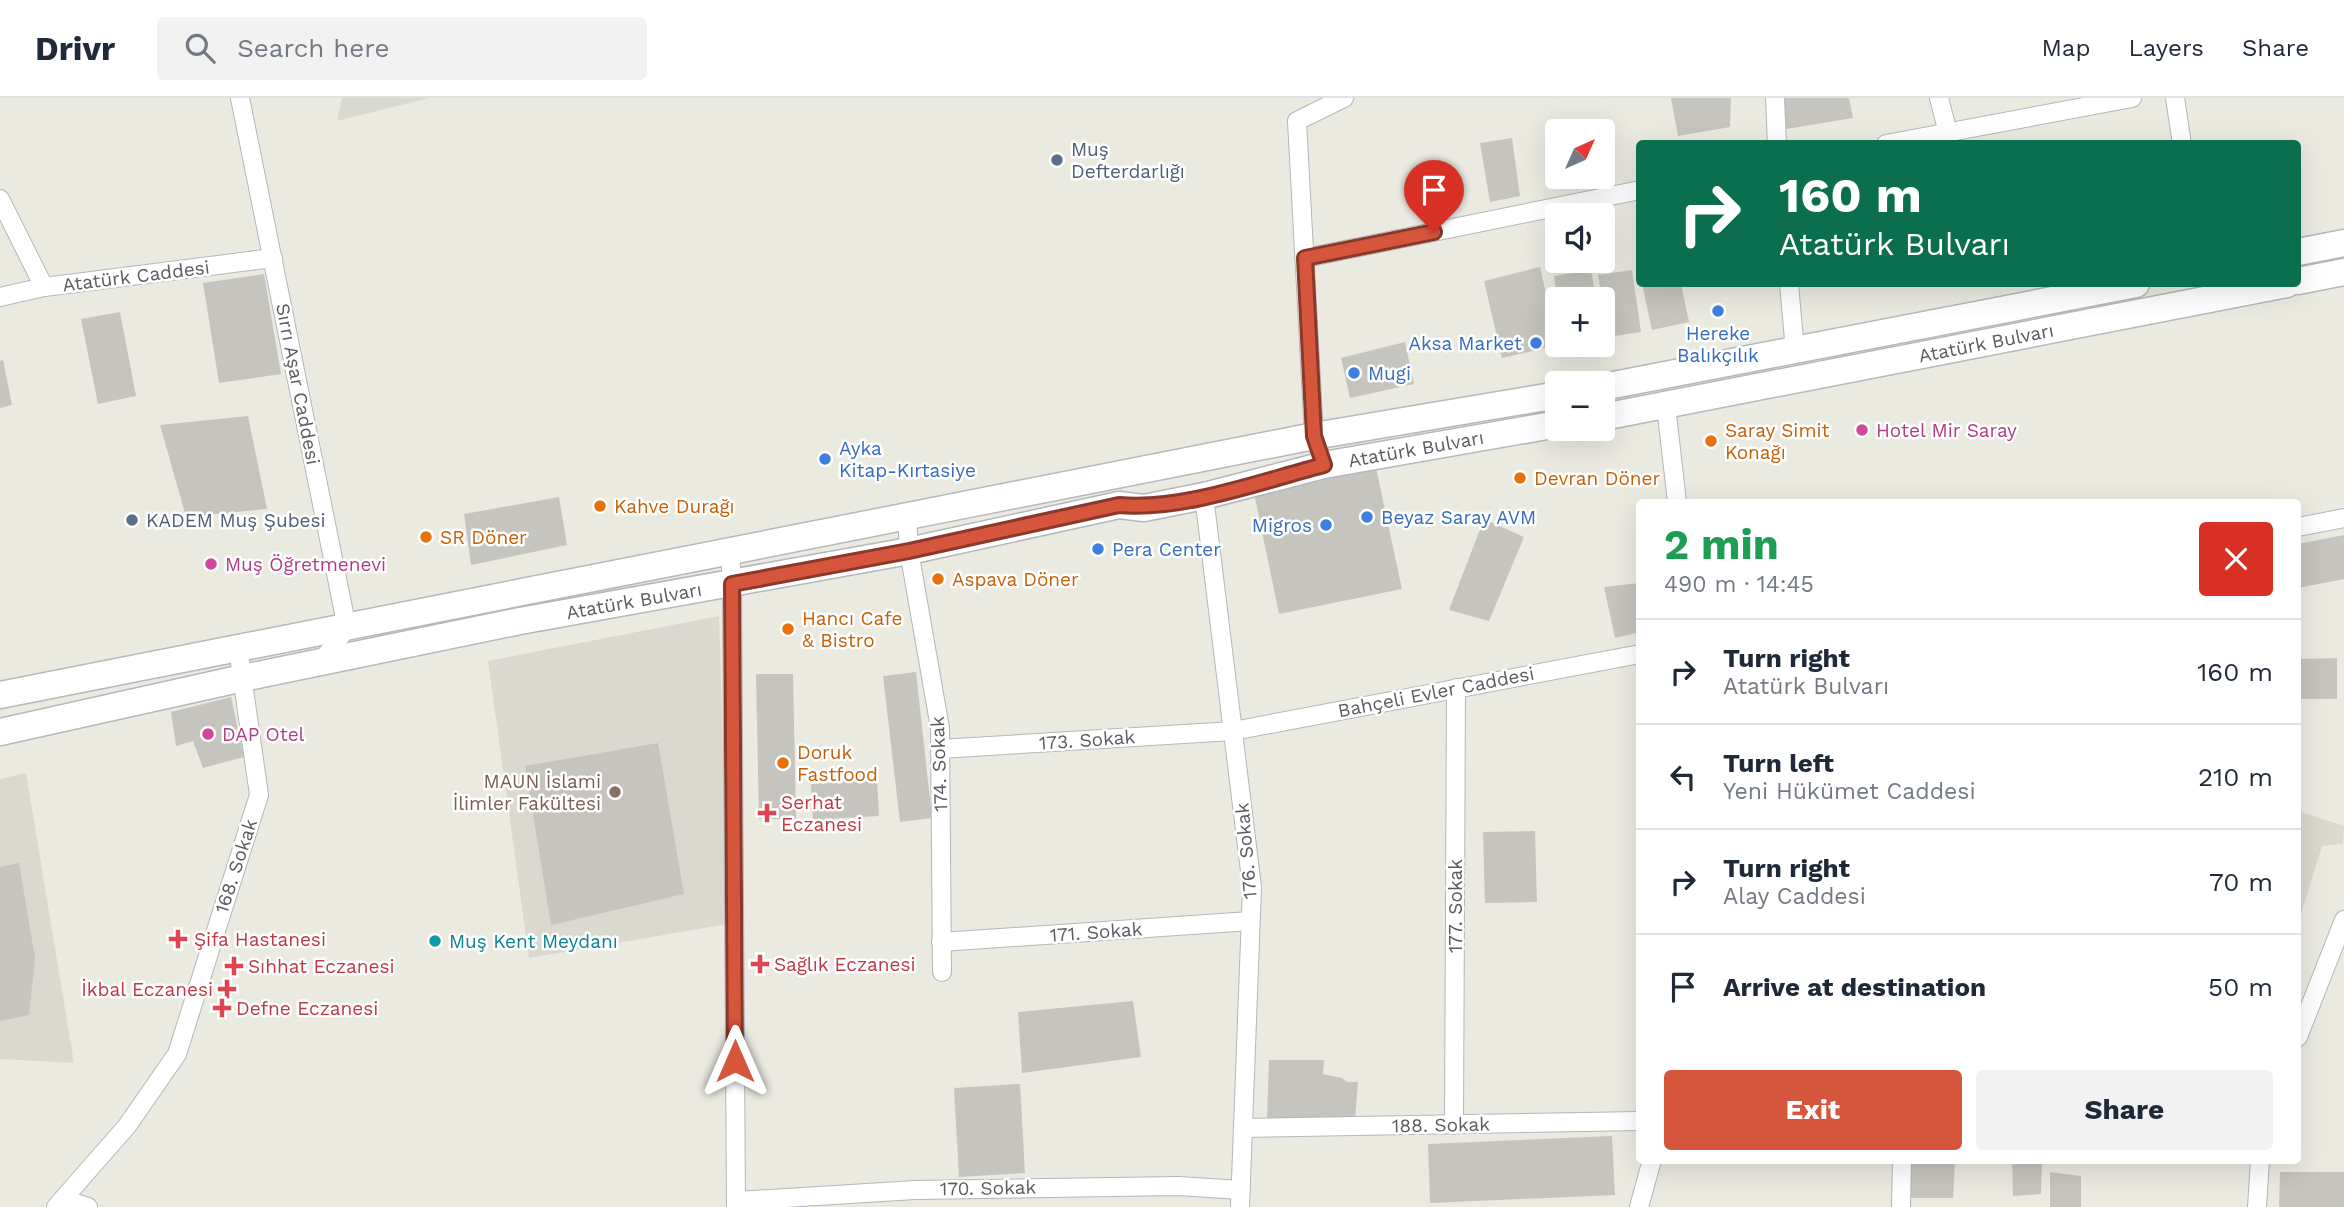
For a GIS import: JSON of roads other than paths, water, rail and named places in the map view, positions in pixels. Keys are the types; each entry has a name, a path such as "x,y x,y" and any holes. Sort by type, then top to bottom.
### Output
{"main road":[{"path":"2301,251 2344,243"},
{"path":"2301,280 2344,272"},
{"name":"Atatürk Bulvarı","path":"1615,385 2121,287"},
{"name":"Atatürk Bulvarı","path":"1615,414 2272,287"},
{"name":"Atatürk Bulvarı","path":"0,695 1314,436 1545,397"},
{"name":"Atatürk Bulvarı","path":"0,732 243,678 544,616 909,551 1119,505 1144,508 1204,496 1324,465 1545,427"}],"street":[{"name":"Sırrı Aşar Caddesi","path":"240,98 347,628"},
{"path":"1324,465 1314,436 1297,121 1345,98"},
{"path":"1775,98 1777,140"},
{"path":"1939,98 1948,133"},
{"path":"1909,140 2132,98"},
{"path":"2175,98 2181,140"},
{"path":"1305,258 1636,191"},
{"path":"0,199 44,287"},
{"name":"Atatürk Caddesi","path":"0,297 44,287 273,258"},
{"path":"1789,287 1795,351"},
{"path":"1666,405 1677,499"},
{"name":"176. Sokak","path":"1204,496 1252,887 1241,1198"},
{"name":"174. Sokak","path":"907,517 909,551 940,728 942,972"},
{"path":"2301,526 2344,518"},
{"path":"730,552 736,1204"},
{"path":"320,663 347,628"},
{"name":"168. Sokak","path":"60,1203 127,1126 177,1054 259,795 237,648"},
{"name":"Bahçeli Evler Caddesi","path":"1233,731 1636,655"},
{"name":"177. Sokak","path":"1454,1125 1456,688"},
{"name":"173. Sokak","path":"940,749 1233,731"},
{"path":"2301,1029 2344,920"},
{"name":"171. Sokak","path":"942,942 1251,921"},
{"name":"188. Sokak","path":"1243,1128 1636,1121"},
{"path":"1639,1207 1651,1164"},
{"path":"1901,1207 1902,1164"},
{"path":"2257,1207 2260,1164"},
{"name":"170. Sokak","path":"736,1204 915,1190 1178,1185 1241,1198"},
{"path":"60,1203 88,1207"}],"place":[{"name":"Muş Defterdarlığı","path":"1057,160"},
{"name":"Hereke Balıkçılık","path":"1718,311"},
{"name":"Aksa Market","path":"1536,343"},
{"name":"Mugi","path":"1354,373"},
{"name":"Hotel Mir Saray","path":"1862,430"},
{"name":"Saray Simit Konağı","path":"1711,441"},
{"name":"Ayka Kitap-Kırtasiye","path":"825,459"},
{"name":"Devran Döner","path":"1520,478"},
{"name":"Kahve Durağı","path":"600,506"},
{"name":"Beyaz Saray AVM","path":"1367,517"},
{"name":"KADEM Muş Şubesi","path":"132,520"},
{"name":"Migros","path":"1326,525"},
{"name":"SR Döner","path":"426,537"},
{"name":"Pera Center","path":"1098,549"},
{"name":"Muş Öğretmenevi","path":"211,564"},
{"name":"Aspava Döner","path":"938,579"},
{"name":"Hancı Cafe & Bistro","path":"788,629"},
{"name":"DAP Otel","path":"208,734"},
{"name":"Doruk Fastfood","path":"783,763"},
{"name":"MAUN İslami İlimler Fakültesi","path":"615,792"},
{"name":"Serhat Eczanesi","path":"767,813"},
{"name":"Şifa Hastanesi","path":"178,939"},
{"name":"Muş Kent Meydanı","path":"435,941"},
{"name":"Sağlık Eczanesi","path":"760,964"},
{"name":"Sıhhat Eczanesi","path":"234,966"},
{"name":"İkbal Eczanesi","path":"227,989"},
{"name":"Defne Eczanesi","path":"222,1008"}]}
